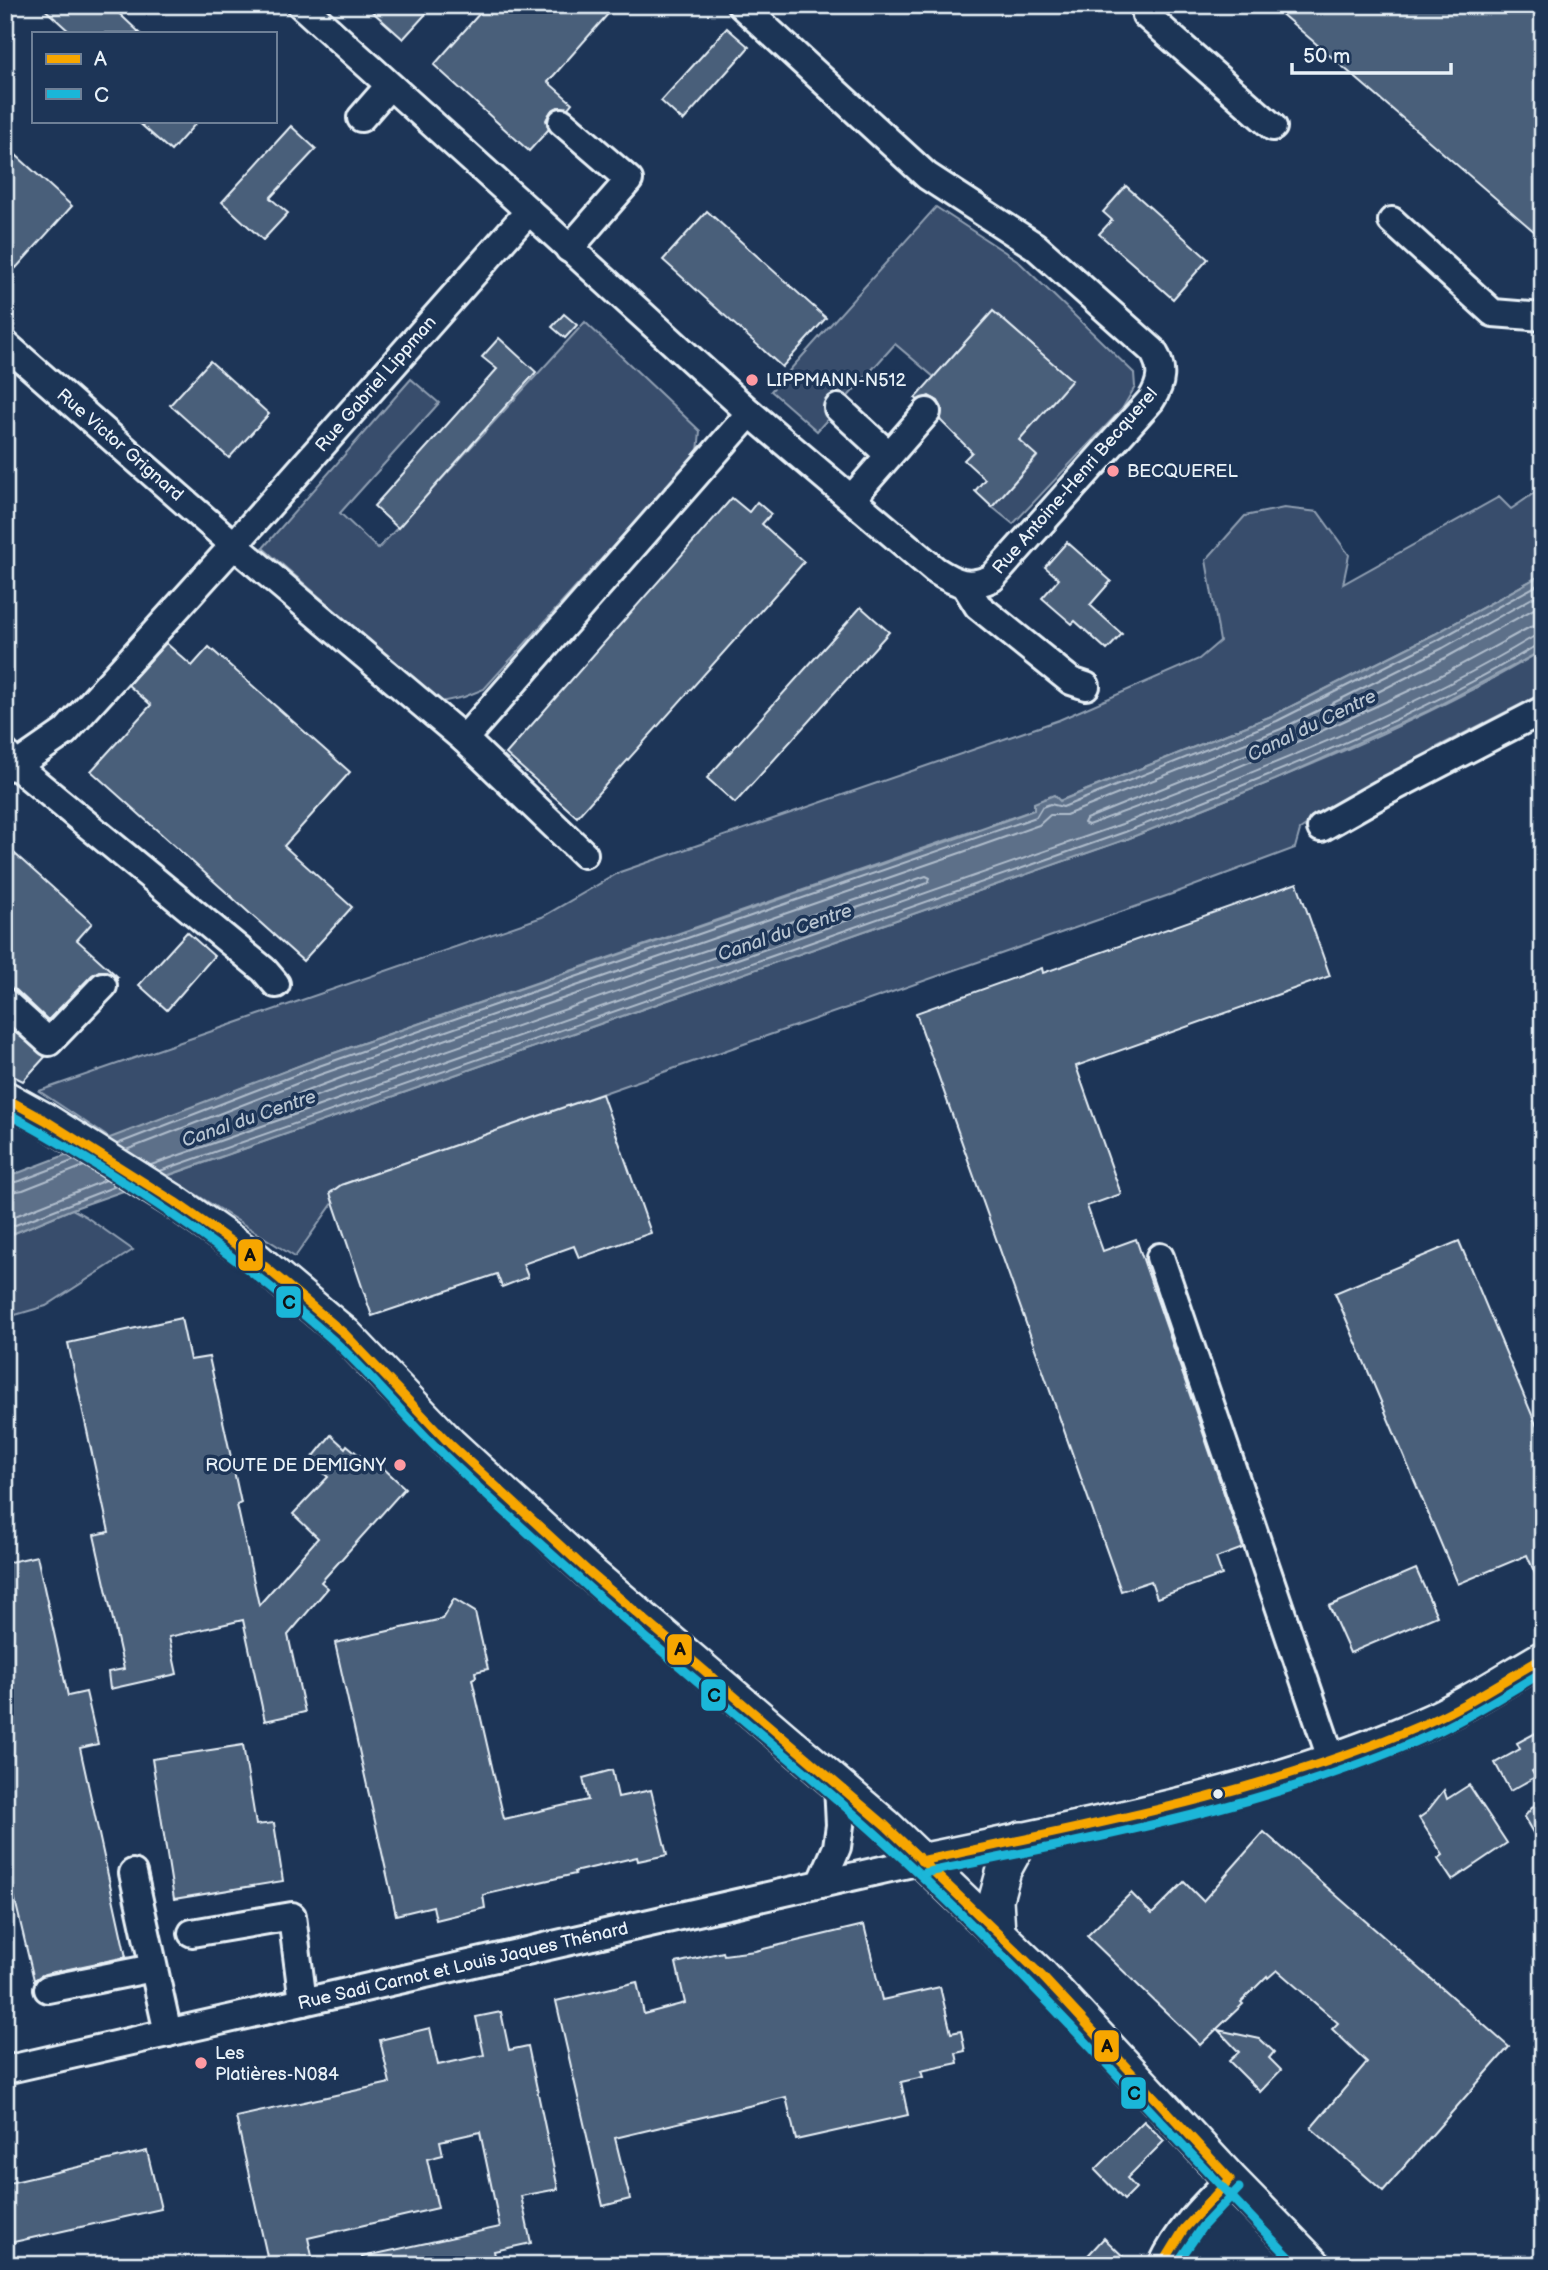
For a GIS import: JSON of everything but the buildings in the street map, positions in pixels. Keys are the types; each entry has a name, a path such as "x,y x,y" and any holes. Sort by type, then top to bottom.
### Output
{"main road":[{"path":"5,1098 45,1120 175,1202 256,1259 345,1334 450,1444 579,1563 885,1825 998,1933 1042,1976 1230,2179 1314,2265"},
{"path":"921,1861 1225,1794 1332,1760 1424,1724 1543,1658"},
{"path":"998,1933 996,1899 1004,1870 1021,1839"}],"street":[{"path":"301,5 750,413 934,570 965,585 978,606 1071,681 1086,686"},
{"name":"Rue Antoine-Henri Becquerel","path":"741,5 927,176 1035,246 1153,351 1159,361 1159,388 1151,400 992,578 978,584 965,585"},
{"path":"1147,5 1146,15 1273,127"},
{"path":"362,118 389,86"},
{"path":"562,122 629,180 569,249"},
{"name":"Rue Gabriel Lippman","path":"9,762 65,732 529,211"},
{"path":"1392,221 1493,313 1543,317"},
{"name":"Rue Victor Grignard","path":"5,344 234,545 464,739 584,854"},
{"path":"838,408 889,455"},
{"path":"852,498 927,412"},
{"path":"464,739 750,413"},
{"path":"1321,828 1543,710"},
{"path":"9,762 264,970 276,984"},
{"path":"5,1002 49,1042 103,986"},
{"path":"1160,1257 1332,1760"},
{"path":"821,1884 837,1847 840,1825 838,1785"},
{"name":"Rue Sadi Carnot et Louis Jaques Thénard","path":"5,2070 921,1861"},
{"path":"133,1873 168,2033"},
{"path":"192,1933 292,1916 303,2002"},
{"path":"48,1989 153,1968"},
{"path":"1162,2265 1190,2220 1230,2179"}],"shaded area":[{"path":"936,207 1017,260 1134,373 1135,387 1122,409 1013,524 992,507 1037,457 1019,440 1071,380 993,311 934,377 895,344 817,431 771,391"},
{"path":"585,322 700,431 698,452 484,689 441,702 263,548 411,379 439,403 340,513 378,549"},
{"path":"1543,487 1543,574 1435,634 1274,715 1059,801 314,1060 111,1139 39,1091 542,917 620,872 1059,720 1199,659 1220,641 1206,560 1245,516 1284,508 1318,512 1349,555 1343,584 1499,497 1511,509"},
{"path":"1543,650 1543,693 1435,748 1402,772 1334,806 1300,830 1295,848 1172,894 341,1185 330,1193 333,1203 295,1257 167,1176 1127,839 1339,753 1443,705"},
{"path":"72,1209 133,1250 46,1306 5,1318 5,1237"}],"water":[{"name":"Canal du Centre","path":"1543,574 1543,650 1430,710 1275,780 1127,839 72,1209 5,1237 5,1178 314,1060 1034,810 1034,803 1054,795 1060,801 1274,715 1435,634"}],"transit line":[{"name":"A","path":"5,1098 45,1120 175,1202 256,1259 345,1334 450,1444 589,1572 885,1825 1042,1976 1230,2179 1184,2229 1162,2265"},
{"name":"C","path":"5,1112 92,1162 176,1217 257,1277 334,1341 429,1440 493,1501 615,1611 839,1801 931,1885 1038,1991 1297,2265"},
{"name":"A","path":"921,1861 1175,1805 1300,1770 1438,1718 1543,1658"},
{"name":"C","path":"924,1873 1121,1832 1252,1799 1316,1779 1441,1730 1543,1672"},
{"name":"C","path":"1176,2265 1202,2227 1239,2188"}],"place":[{"name":"LIPPMANN-N512","path":"752,380"},
{"name":"BECQUEREL","path":"1113,471"},
{"name":"ROUTE DE DEMIGNY","path":"400,1465"},
{"name":"Les Platières-N084","path":"201,2063"}]}
